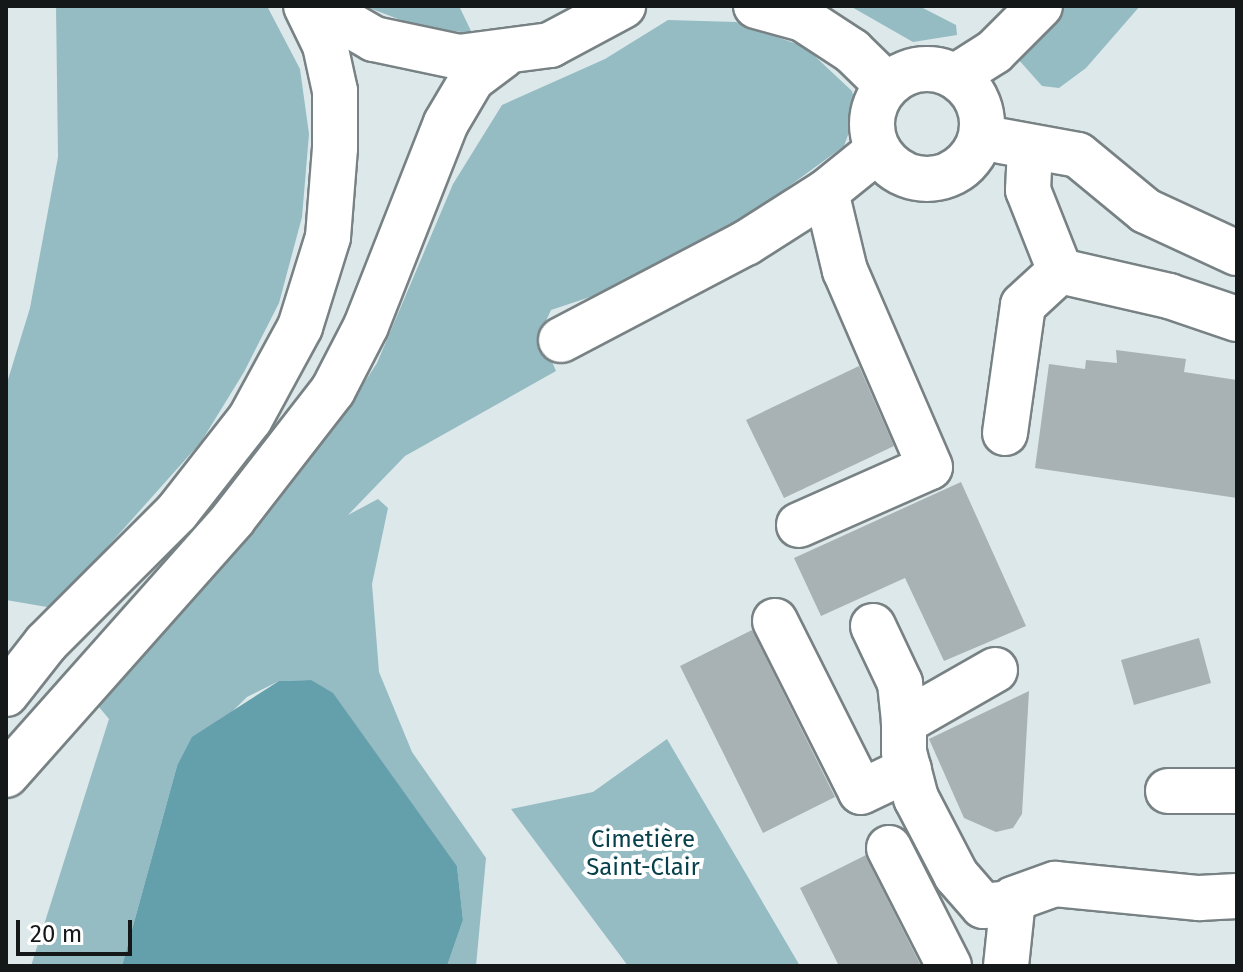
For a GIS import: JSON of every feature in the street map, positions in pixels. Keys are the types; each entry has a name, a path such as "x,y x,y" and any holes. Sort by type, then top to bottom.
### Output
{"main road":[{"path":"6,694 46,643 177,512 250,419 300,327 328,237 335,148 335,91 325,45 306,6"},
{"path":"317,6 374,39 416,52 502,56 550,45 623,6"},
{"path":"756,6 798,13 852,51 887,85"},
{"path":"956,76 994,52 1040,6"},
{"path":"6,775 233,519 333,390 366,326 446,123 472,79 502,56"},
{"path":"920,68 956,76 977,98 983,128 969,161 939,178 904,174 878,150 872,116 887,85 920,68"},
{"path":"983,128 1030,148 1078,155 1146,211 1237,253"},
{"path":"1030,148 1028,190 1060,271"},
{"path":"561,340 746,243 826,192 878,150"},
{"path":"799,525 930,467 845,271 826,192"},
{"path":"1060,271 1169,296 1237,319"},
{"path":"1005,433 1023,305 1060,271"},
{"path":"775,621 861,792 909,769"},
{"path":"873,626 900,683 909,769 956,875 983,906 1013,903 1055,884 1199,898 1237,896"},
{"path":"904,722 995,670"},
{"path":"1168,791 1237,791"},
{"path":"889,848 949,966"},
{"path":"1006,966 1013,903"}],"green space":[{"path":"56,6 267,6 300,69 309,134 302,217 279,303 244,372 201,442 53,608 6,600 6,386 30,308 58,157"},
{"path":"364,6 459,6 472,33 422,28"},
{"path":"850,6 919,6 956,25 957,35 913,42"},
{"path":"1060,6 1140,6 1086,68 1059,88 1042,86 1018,59"},
{"path":"668,20 736,22 805,47 852,91 857,110 844,146 732,228 608,291 551,310 540,334 556,371 405,456 348,515 378,499 388,508 372,584 379,672 412,752 486,858 476,966 447,966 463,920 457,866 333,694 310,680 279,681 247,697 177,766 122,966 31,966 109,719 94,701 337,425 377,363 453,184 502,105 605,59"},
{"name":"Cimetière Saint-Clair","path":"667,739 800,966 628,966 511,809 593,792"}],"shaded area":[{"path":"311,680 333,693 457,866 463,920 447,966 122,966 177,766 192,737 279,681"}],"building":[{"path":"1116,350 1186,359 1184,372 1237,380 1237,498 1035,468 1049,364 1085,369 1086,360 1117,363"},
{"path":"859,366 894,446 784,498 746,420"},
{"path":"961,482 1026,626 944,661 905,578 821,616 794,558"},
{"path":"752,630 835,797 763,833 680,666"},
{"path":"1199,638 1211,683 1134,705 1121,660"},
{"path":"1029,691 1022,814 1013,828 996,832 964,818 929,739"},
{"path":"866,855 921,966 839,966 800,888"}]}
